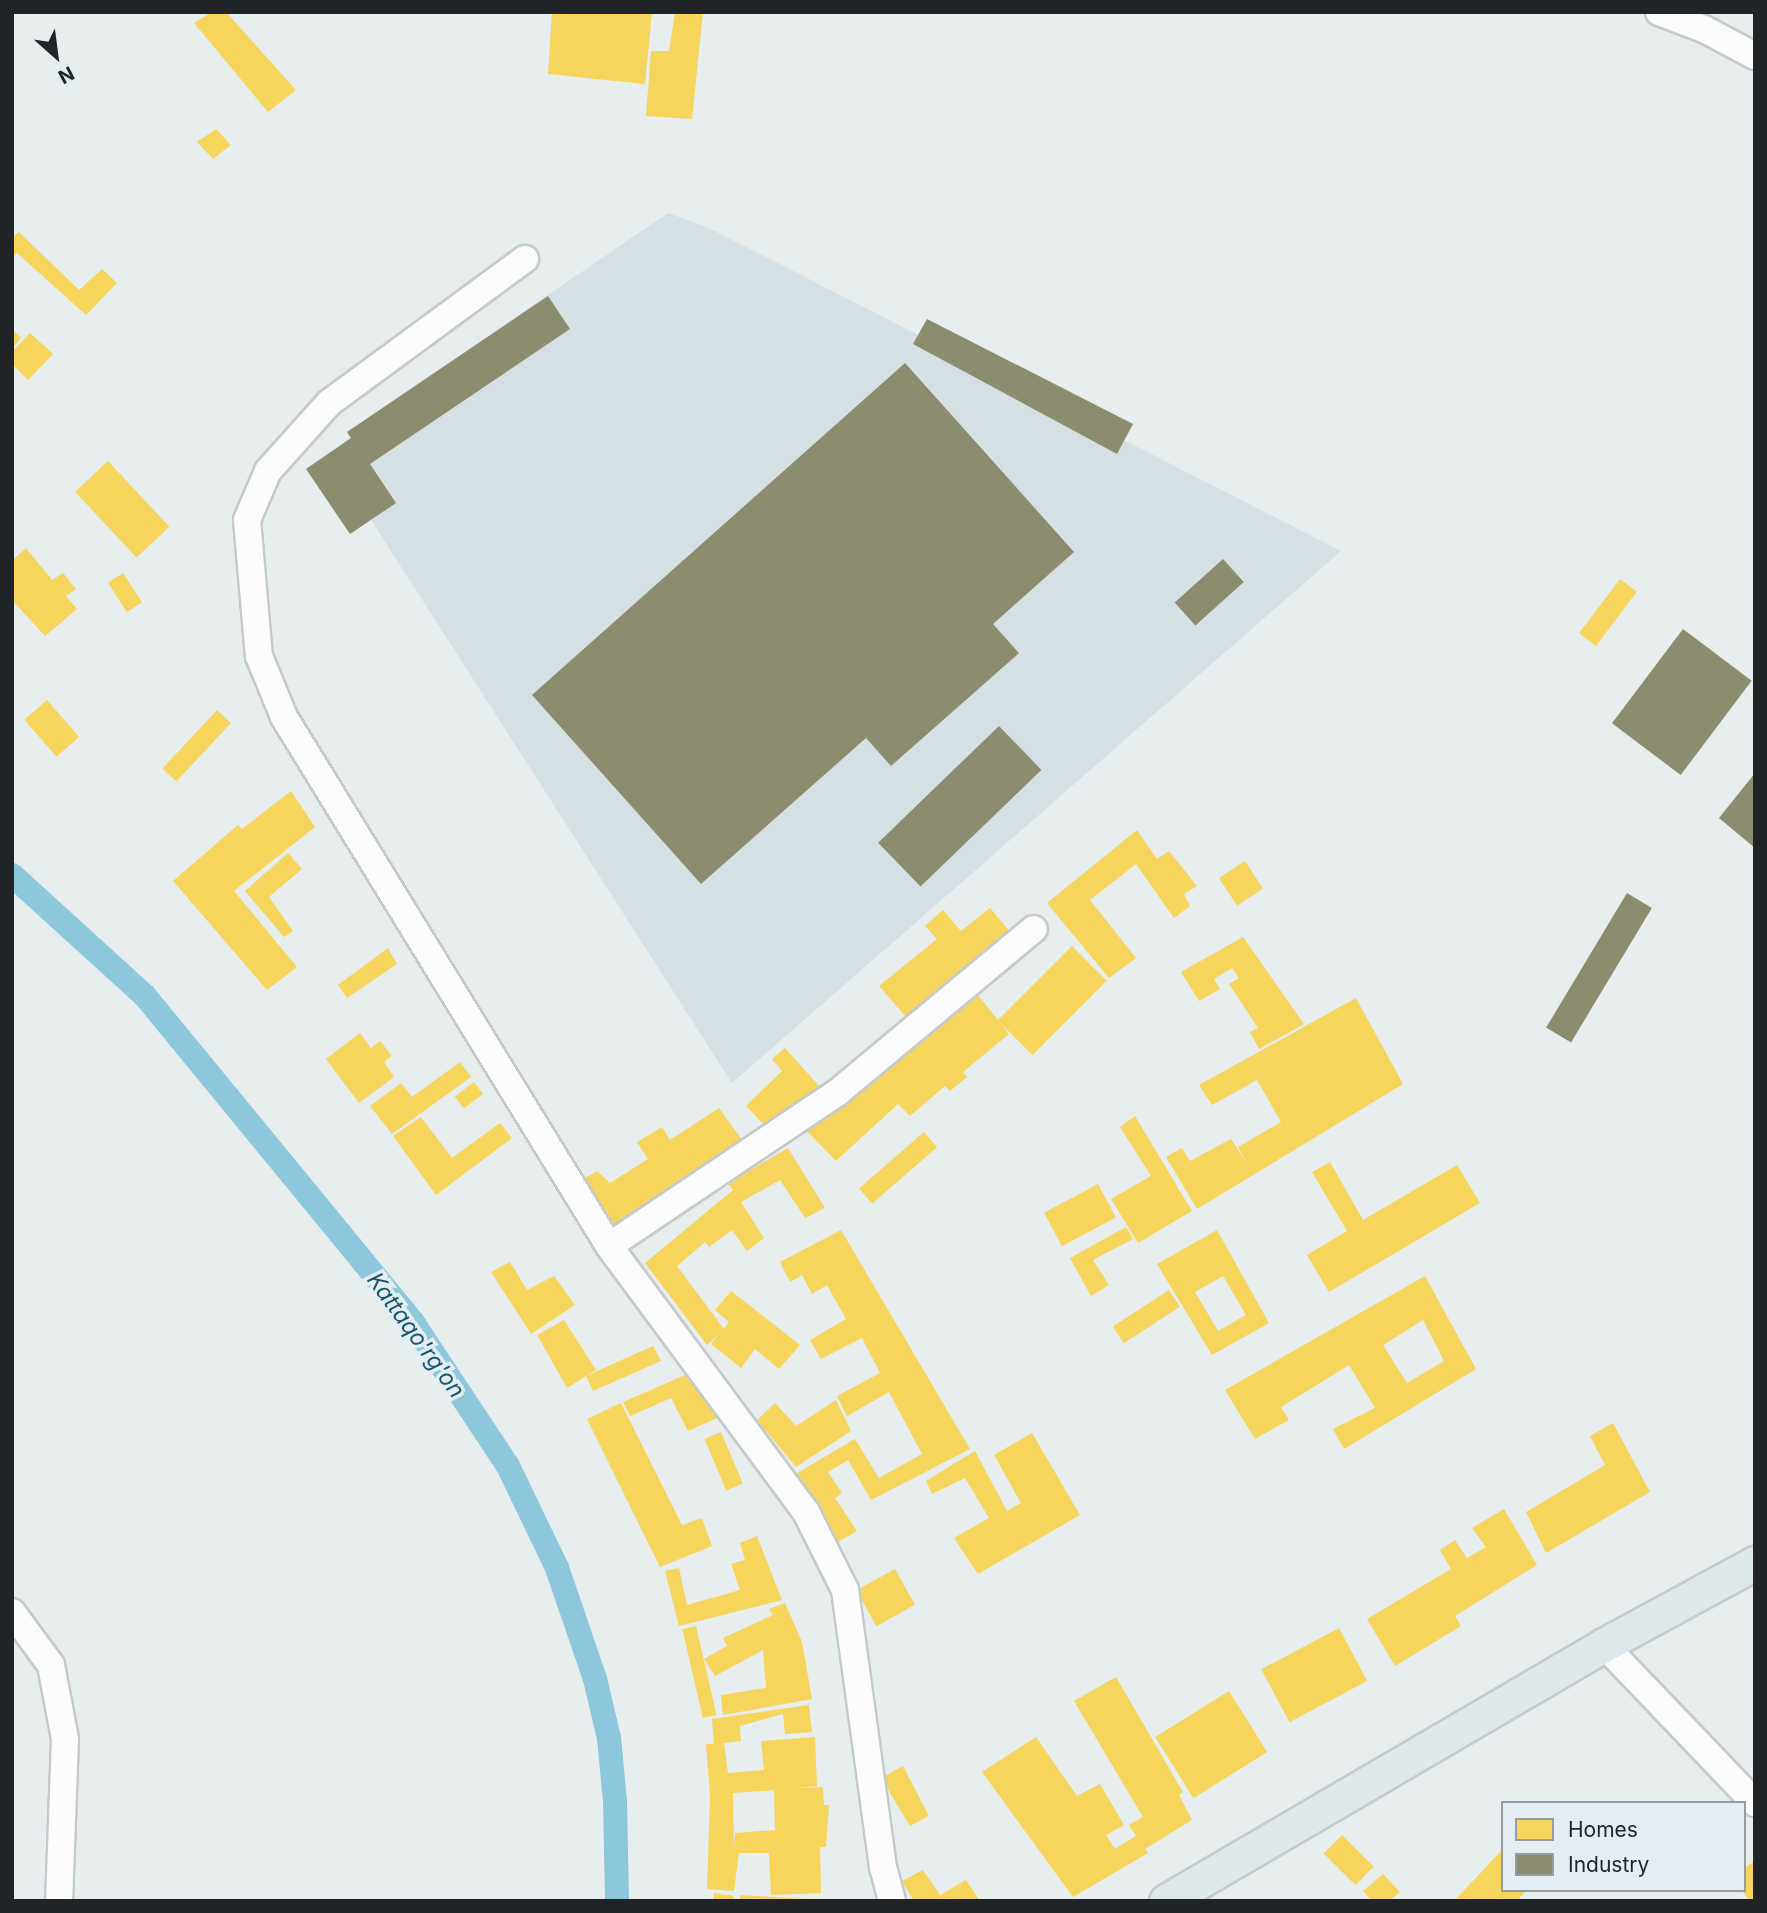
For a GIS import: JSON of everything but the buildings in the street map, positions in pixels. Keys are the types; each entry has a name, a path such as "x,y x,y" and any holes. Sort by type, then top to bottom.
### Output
{"main road":[{"path":"1166,1901 1604,1645 1755,1563"}],"street":[{"path":"1659,12 1704,29 1755,56"},
{"path":"525,259 329,403 268,471 247,520 258,642 284,717 609,1246 806,1512 845,1590 883,1867 892,1901"},
{"path":"609,1246 836,1093 1034,929"},
{"path":"12,1612 51,1665 65,1739 59,1901"},
{"path":"1604,1645 1755,1803"}],"shaded area":[{"path":"668,213 707,227 1341,551 732,1083 371,520 350,534 306,469 350,439 347,432"}],"waterway":[{"name":"Kattaqo'rg'on","path":"12,875 145,996 414,1324 508,1466 557,1568 595,1679 609,1738 615,1802 617,1901"}]}
